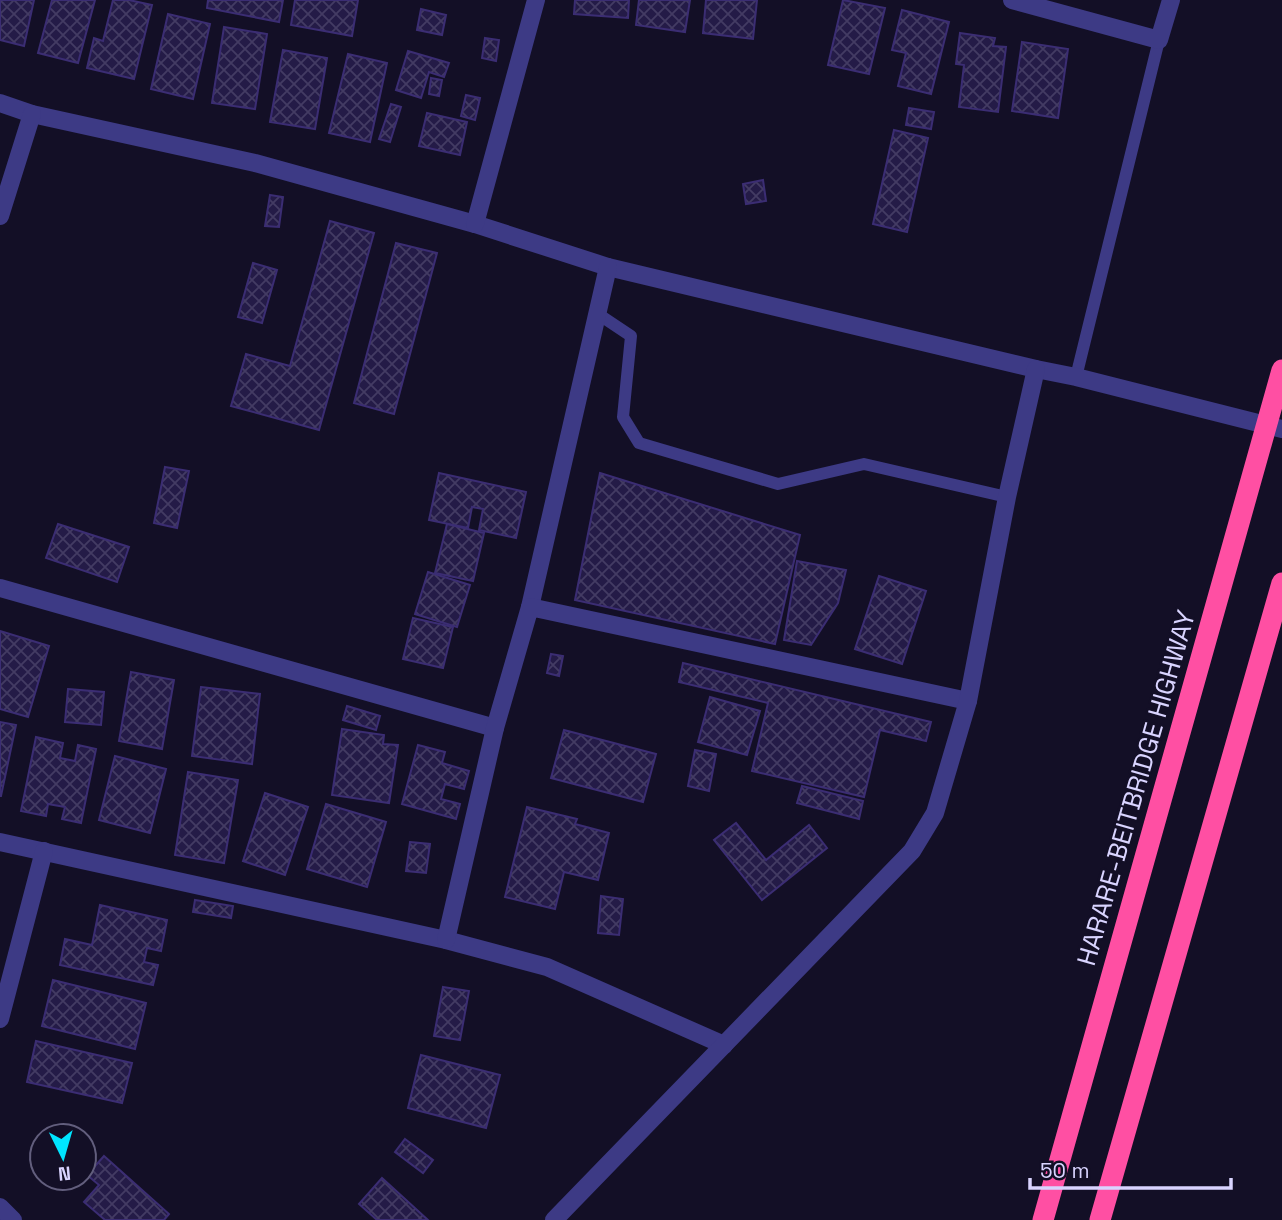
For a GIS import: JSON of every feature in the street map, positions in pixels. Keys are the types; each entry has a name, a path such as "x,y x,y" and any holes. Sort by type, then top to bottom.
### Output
{"highway":[{"name":"HARARE-BEITBRIDGE HIGHWAY","path":"1043,1220 1275,427 1282,370"},
{"path":"1100,1220 1282,583"}],"street":[{"path":"475,224 536,0"},
{"path":"1012,0 1158,40 1171,0"},
{"path":"0,103 32,114 255,163 475,224 608,267 1076,377 1275,427"},
{"path":"0,216 32,114"},
{"path":"446,940 495,728 530,607 608,267"},
{"path":"554,1220 912,851 935,813 968,701 1007,497 1036,369"},
{"path":"0,588 495,728"},
{"path":"530,607 968,701"},
{"path":"0,842 446,940 547,967 724,1045"},
{"path":"0,1018 44,850"},
{"path":"0,1207 13,1220"}],"lane":[{"path":"1076,377 1158,40"},
{"path":"598,314 631,336 623,417 639,443 778,484 864,464 1007,497"}],"building":[{"path":"0,0 34,0 24,46 0,40"},
{"path":"52,0 95,0 78,63 38,53"},
{"path":"113,0 152,5 134,79 87,68 94,38 103,41"},
{"path":"208,0 283,0 279,22 207,8"},
{"path":"295,0 358,0 352,36 291,25"},
{"path":"575,0 629,0 628,18 574,14"},
{"path":"639,0 690,0 685,32 636,25"},
{"path":"706,0 757,0 753,39 703,33"},
{"path":"843,0 885,8 869,74 828,65"},
{"path":"421,9 446,15 442,35 417,30"},
{"path":"902,10 949,22 931,94 898,86 906,53 892,50"},
{"path":"168,14 210,24 193,99 151,89"},
{"path":"224,27 267,34 255,109 212,103"},
{"path":"960,33 995,38 993,46 1006,47 998,112 959,107 964,65 956,64"},
{"path":"485,38 499,40 496,61 482,58"},
{"path":"1022,42 1068,49 1058,118 1012,111"},
{"path":"283,50 327,58 315,129 270,122"},
{"path":"408,51 449,63 444,77 429,72 421,98 396,90"},
{"path":"348,54 387,63 370,142 329,133"},
{"path":"431,78 442,80 439,96 429,94"},
{"path":"466,95 480,98 475,120 461,116"},
{"path":"391,104 401,107 390,142 379,139"},
{"path":"909,108 934,112 931,129 906,125"},
{"path":"427,113 467,122 460,155 419,146"},
{"path":"894,130 928,138 907,232 873,224"},
{"path":"763,180 766,201 746,204 743,184"},
{"path":"270,195 283,197 279,227 265,226"},
{"path":"330,221 374,233 319,430 231,406 246,354 290,366"},
{"path":"396,243 437,253 394,414 354,403"},
{"path":"253,263 277,270 262,323 238,317"},
{"path":"165,467 189,471 177,528 154,523"},
{"path":"439,473 526,492 516,538 479,530 483,509 472,507 468,528 429,520"},
{"path":"600,473 800,535 775,644 575,600"},
{"path":"58,524 129,547 117,582 46,558"},
{"path":"447,524 484,533 473,581 435,573"},
{"path":"797,561 846,570 838,603 811,645 784,640"},
{"path":"428,572 470,585 457,627 415,614"},
{"path":"879,576 926,591 902,664 855,649"},
{"path":"413,618 453,627 443,668 403,659"},
{"path":"0,631 49,646 28,717 0,709"},
{"path":"551,654 563,656 559,676 547,673"},
{"path":"683,663 931,722 926,741 880,730 864,797 752,771 768,703 679,682"},
{"path":"131,672 174,680 162,749 119,741"},
{"path":"201,687 260,694 252,764 192,756"},
{"path":"68,689 104,692 101,725 65,722"},
{"path":"710,697 760,711 747,755 698,742"},
{"path":"347,706 380,716 376,730 343,720"},
{"path":"0,722 16,725 1,796 0,796"},
{"path":"342,729 384,735 383,744 398,745 389,803 332,795"},
{"path":"564,730 656,754 643,802 551,778"},
{"path":"36,737 63,743 60,758 75,761 78,745 96,749 81,823 62,819 65,807 48,804 46,816 21,811"},
{"path":"418,745 445,752 442,763 469,771 464,789 445,784 441,799 460,804 456,819 402,804"},
{"path":"695,750 716,754 709,791 688,786"},
{"path":"115,756 166,769 150,833 99,820"},
{"path":"188,772 238,780 224,863 175,855"},
{"path":"802,786 863,801 859,819 797,803"},
{"path":"265,793 308,807 285,875 243,861"},
{"path":"326,804 386,822 367,887 307,869"},
{"path":"527,807 577,819 575,824 609,833 598,880 564,872 555,909 505,897"},
{"path":"736,823 766,860 809,825 827,848 762,900 714,840"},
{"path":"410,842 430,844 426,873 406,871"},
{"path":"601,896 623,899 619,935 598,933"},
{"path":"195,900 233,906 231,918 193,912"},
{"path":"100,905 167,920 161,951 147,948 144,962 158,965 153,985 60,965 65,939 92,945"},
{"path":"53,980 146,1003 135,1049 42,1026"},
{"path":"443,987 469,991 460,1040 434,1036"},
{"path":"36,1041 132,1063 122,1103 27,1082"},
{"path":"421,1055 500,1075 486,1128 408,1108"},
{"path":"405,1139 433,1160 423,1173 395,1152"},
{"path":"104,1156 169,1214 164,1220 105,1220 84,1202 93,1192 98,1192 98,1163"},
{"path":"382,1178 428,1220 377,1220 359,1204"}]}
